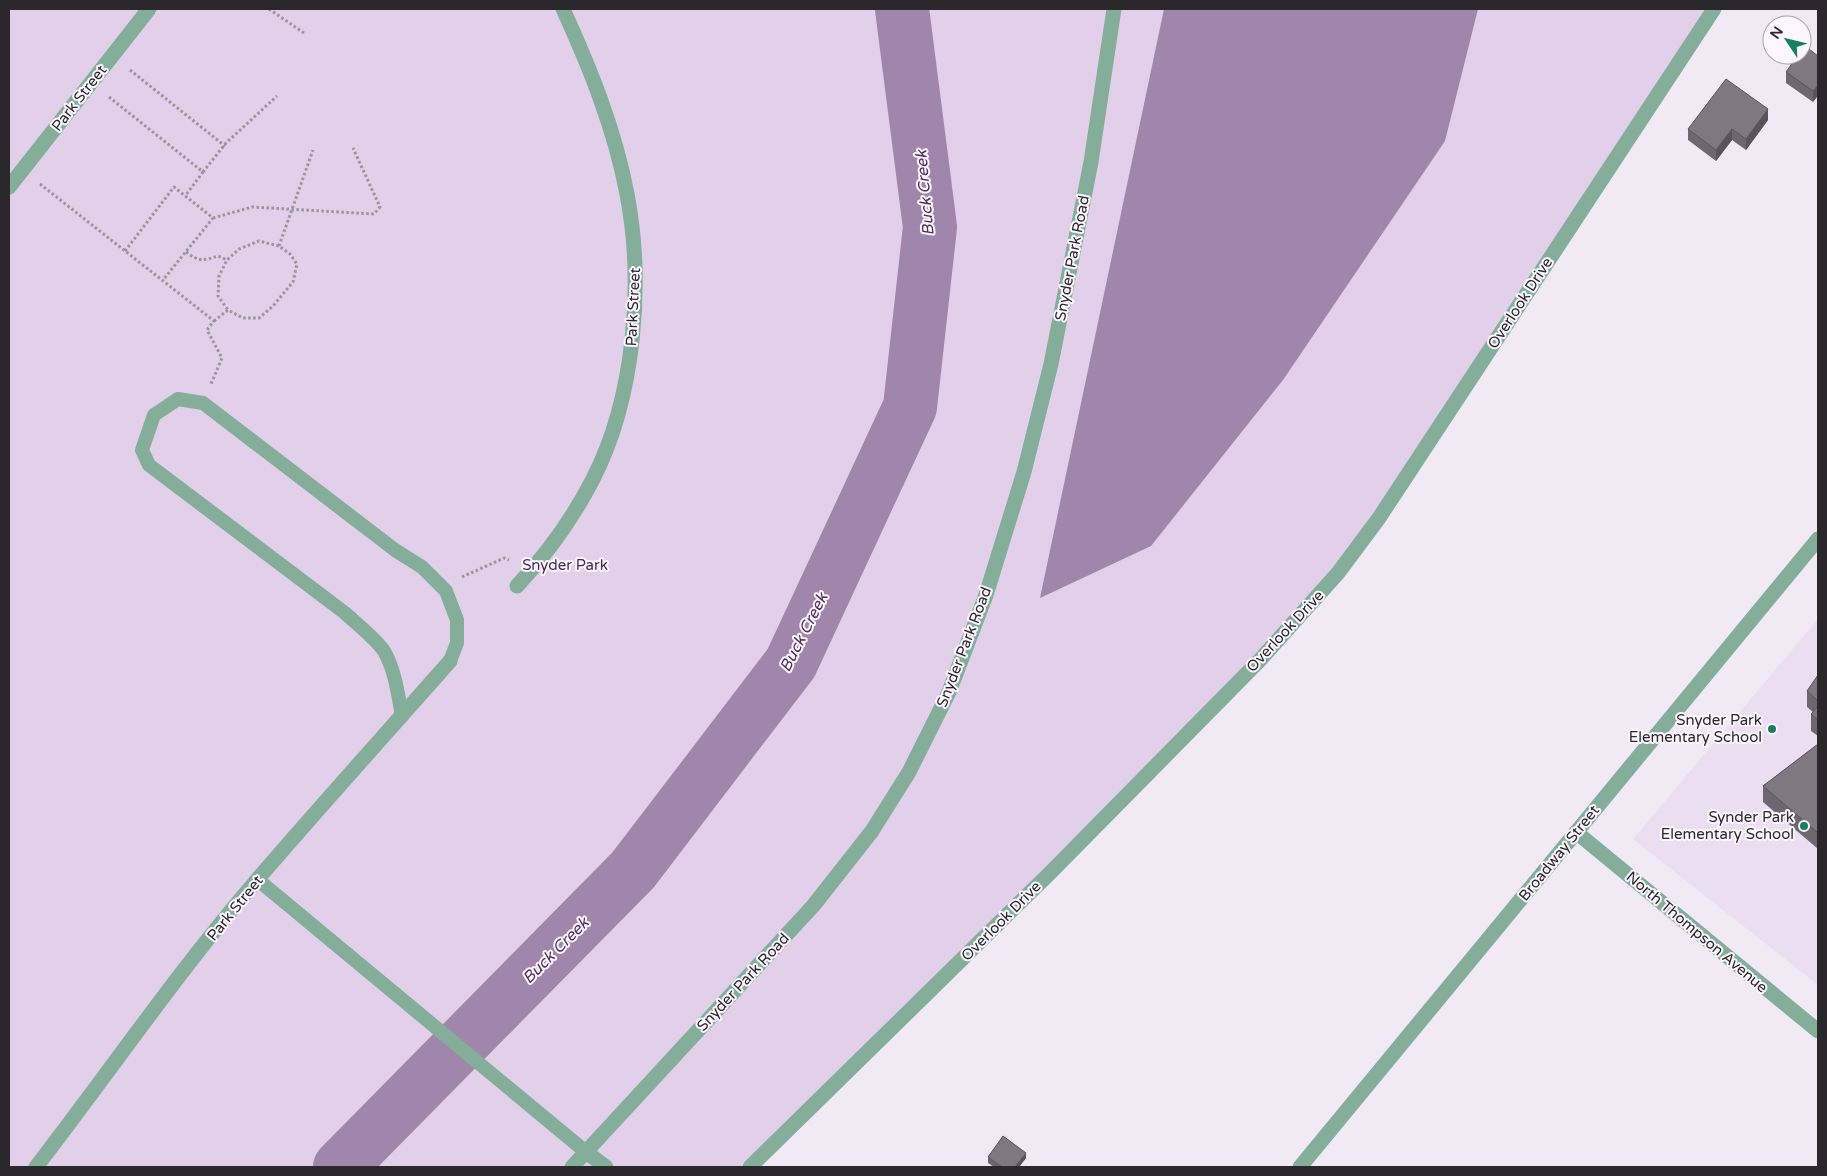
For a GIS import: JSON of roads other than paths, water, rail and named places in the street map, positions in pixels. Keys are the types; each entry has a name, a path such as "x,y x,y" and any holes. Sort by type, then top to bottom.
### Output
{"street":[{"name":"Park Street","path":"9,187 90,82 150,9"},
{"name":"Park Street","path":"517,586 532,570 565,526 594,478 614,428 628,369 635,311 635,259 627,194 611,130 580,47 563,9"},
{"name":"Snyder Park Road","path":"572,1167 813,906 872,831 905,779 949,692 986,595 1024,472 1051,364 1091,162 1114,9"},
{"name":"Overlook Drive","path":"750,1167 1050,873 1258,660 1338,573 1384,510 1714,9"},
{"name":"Broadway Street","path":"1302,1166 1818,540"},
{"name":"Park Street","path":"36,1167 90,1098 161,1000 258,880 450,661"},
{"name":"North Thompson Avenue","path":"1576,832 1818,1032"},
{"path":"586,1152 606,1167"}],"lane":[{"path":"402,716 394,675 384,650 346,612 149,465 142,450 154,415 178,400 203,403 395,550 422,567 446,591 457,620 457,643 450,661"},
{"path":"258,880 586,1152"}],"waterway":[{"name":"Buck Creek","path":"340,1167 633,870 791,663 910,407 930,227 902,9"}],"place":[{"name":"Snyder Park Elementary School","path":"1772,729"},
{"name":"Synder Park Elementary School","path":"1804,826"}],"park label":[{"name":"Snyder Park","path":"565,565"}]}
